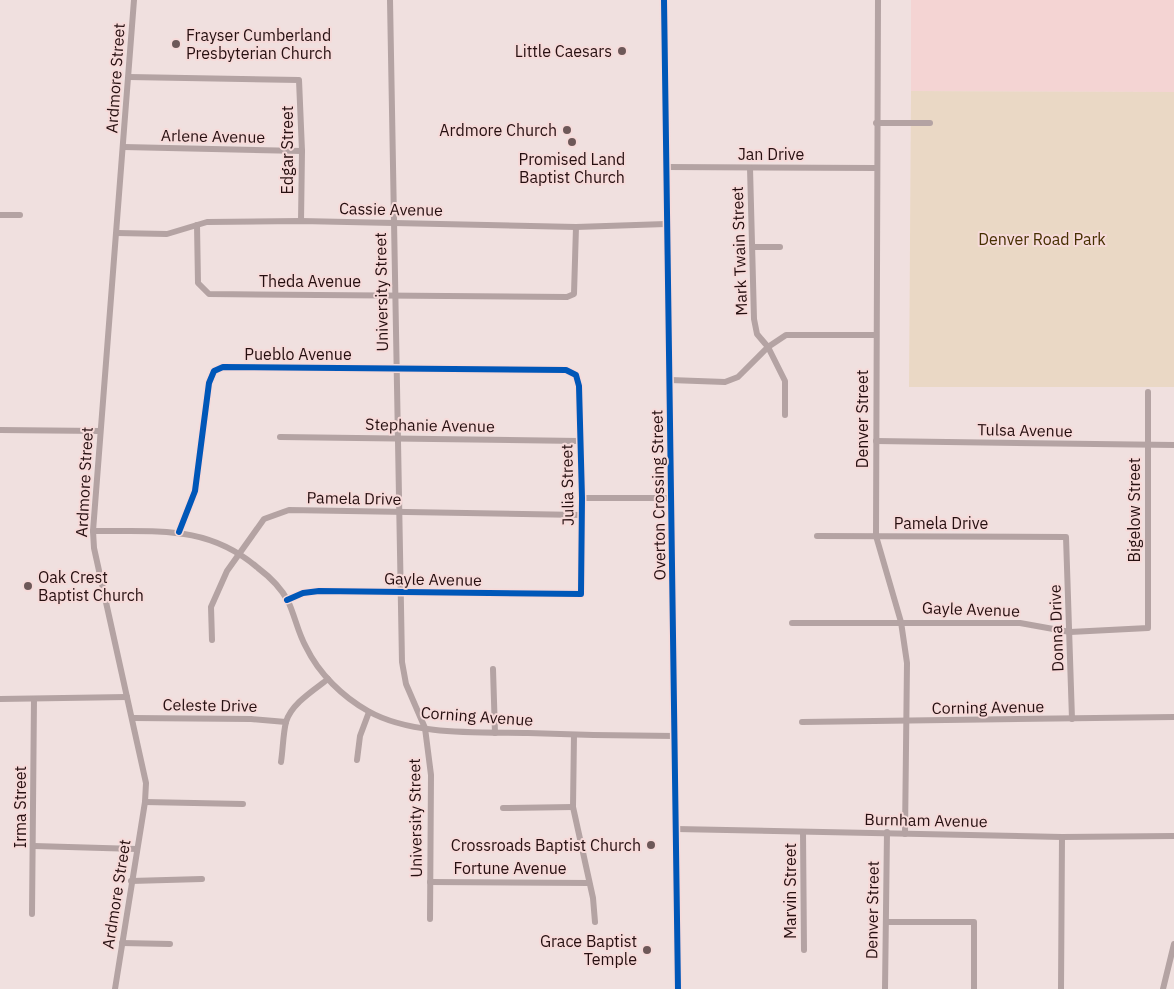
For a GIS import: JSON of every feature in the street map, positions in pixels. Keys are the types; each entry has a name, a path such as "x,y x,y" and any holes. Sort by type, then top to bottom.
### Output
{"street":[{"name":"Ardmore Street","path":"115,989 145,802 146,783 94,548 94,531 100,431 124,147 134,0"},
{"name":"University Street","path":"390,0 396,368 401,512 402,662 406,684 425,728 431,775 430,919"},
{"name":"Overton Crossing Street","path":"664,0 678,989"},
{"name":"Denver Street","path":"878,0 876,123 876,536 901,622 908,663 905,834"},
{"name":"Edgar Street","path":"129,76 299,80 302,151 300,221"},
{"path":"876,123 930,123"},
{"name":"Arlene Avenue","path":"124,147 302,151"},
{"name":"Jan Drive","path":"666,167 876,168"},
{"name":"Mark Twain Street","path":"750,168 754,247 754,319 757,334 768,347 785,381 785,415"},
{"path":"0,215 20,215"},
{"name":"Cassie Avenue","path":"116,233 167,234 207,222 394,222 576,226 666,224"},
{"name":"Theda Avenue","path":"197,225 198,283 209,294 396,294 567,297 574,294 576,226"},
{"path":"754,247 780,247"},
{"path":"670,380 725,382 738,377 768,347 786,336 876,335"},
{"name":"Pueblo Avenue","path":"179,532 195,491 209,383 214,372 223,367 566,370 576,375"},
{"name":"Julia Street","path":"576,375 580,386 581,594"},
{"name":"Bigelow Street","path":"1148,392 1148,628"},
{"path":"0,430 100,431"},
{"name":"Stephanie Avenue","path":"280,437 580,441"},
{"name":"Tulsa Avenue","path":"876,441 1174,445"},
{"path":"582,498 671,498"},
{"name":"Pamela Drive","path":"212,640 211,607 227,571 264,519 289,510 582,515"},
{"name":"Corning Avenue","path":"94,531 179,532 221,542 240,552 274,581 287,600 306,648 328,679 348,698 370,712 394,722 425,728 495,733 675,736"},
{"name":"Pamela Drive","path":"817,536 1066,537"},
{"name":"Donna Drive","path":"1066,537 1072,718"},
{"name":"Gayle Avenue","path":"287,600 303,593 318,591 581,594"},
{"name":"Gayle Avenue","path":"792,623 1020,623 1070,632 1148,628"},
{"path":"493,669 495,733"},
{"path":"281,762 286,722 300,702 328,679"},
{"path":"0,699 127,697"},
{"name":"Irma Street","path":"32,914 34,699"},
{"path":"358,760 360,736 370,712"},
{"name":"Corning Avenue","path":"802,722 1174,717"},
{"name":"Celeste Drive","path":"133,718 251,719 286,722"},
{"path":"574,735 574,807 595,922"},
{"path":"145,802 243,804"},
{"path":"503,808 574,807"},
{"name":"Burnham Avenue","path":"676,829 1062,837 1174,836"},
{"name":"Marvin Street","path":"803,832 804,950"},
{"name":"Denver Street","path":"885,989 887,832"},
{"path":"1061,989 1062,837"},
{"path":"34,846 137,849"},
{"path":"131,881 202,879"},
{"name":"Fortune Avenue","path":"430,882 589,883"},
{"path":"886,922 974,922 974,989"},
{"path":"122,943 170,944"},
{"path":"1163,989 1174,944"}],"shaded area":[{"path":"911,0 1174,0 1174,92 911,91"}],"green space":[{"name":"Denver Road Park","path":"911,91 1174,92 1174,387 909,387"}],"cycle path":[{"path":"664,0 678,989"},
{"path":"179,532 195,491 209,383 214,371 223,367 566,370 576,375 579,386 582,498 581,594 319,591 303,593 287,600"}],"place":[{"name":"Frayser Cumberland Presbyterian Church","path":"176,44"},
{"name":"Little Caesars","path":"622,51"},
{"name":"Ardmore Church","path":"567,130"},
{"name":"Promised Land Baptist Church","path":"572,142"},
{"name":"Oak Crest Baptist Church","path":"28,586"},
{"name":"Crossroads Baptist Church","path":"651,845"},
{"name":"Grace Baptist Temple","path":"647,950"}]}
